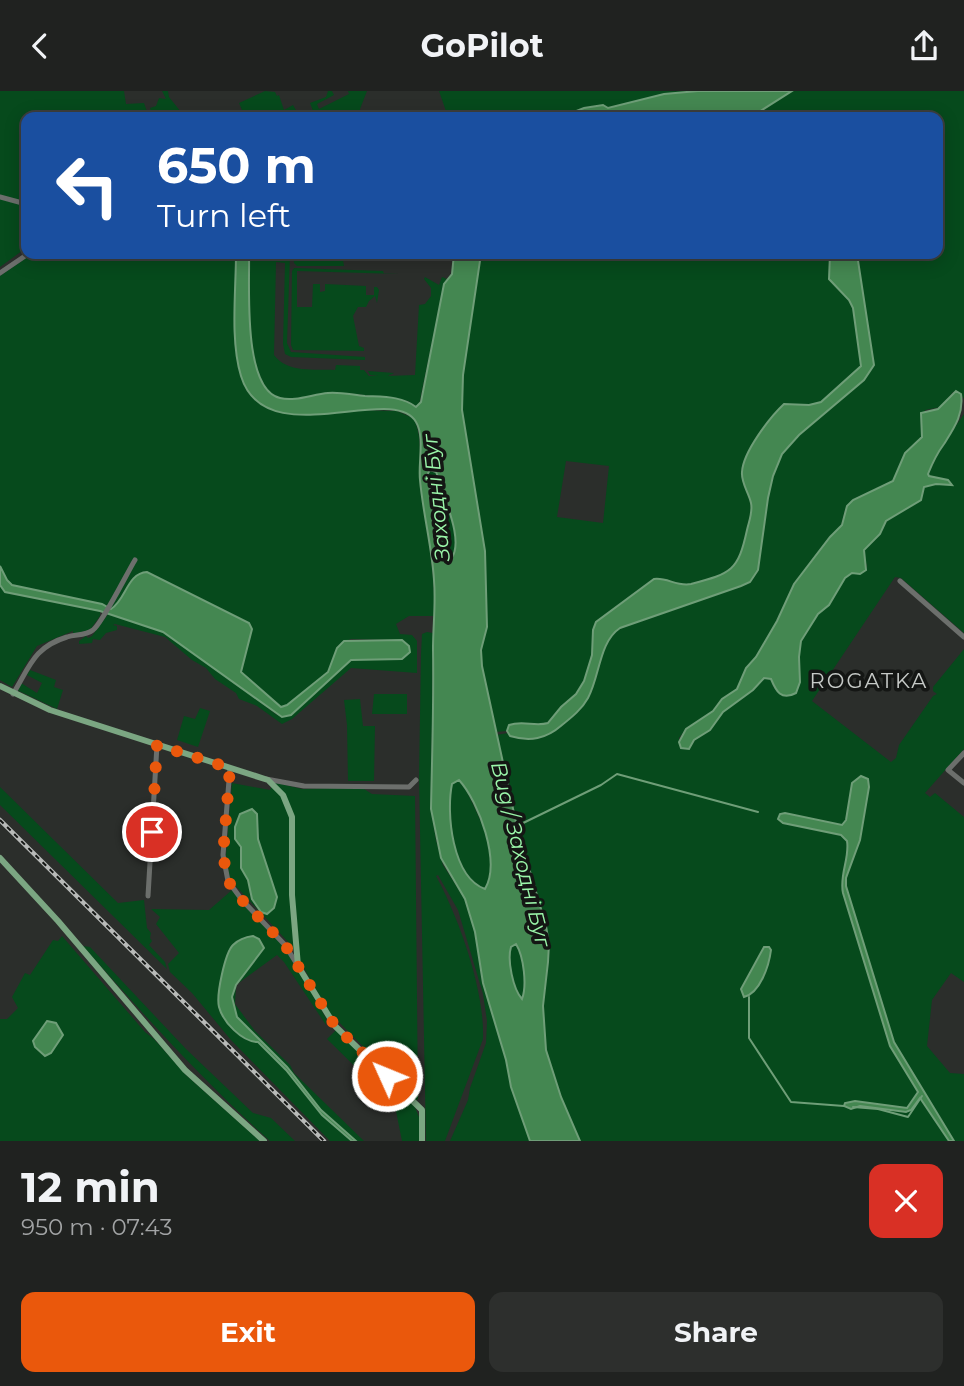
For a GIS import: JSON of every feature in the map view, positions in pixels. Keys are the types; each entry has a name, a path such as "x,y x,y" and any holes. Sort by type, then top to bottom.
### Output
{"main road":[{"path":"0,686 50,710 264,779 283,795 292,817 292,895 298,966 335,1026 422,1110 422,1141"},
{"path":"0,858 58,921 185,1070 264,1141"}],"street":[{"path":"0,197 21,203"},
{"path":"0,273 21,259"},
{"path":"13,694 44,646 92,631 135,560"},
{"path":"900,582 964,636"},
{"path":"148,896 157,745"},
{"path":"964,753 948,770 964,783"},
{"path":"230,768 223,855 228,881 242,900 285,945 298,966"},
{"path":"264,779 304,786 393,787 409,787 416,780"},
{"path":"285,945 295,943"}],"shaded area":[{"path":"0,91 124,91 126,104 144,103 147,112 21,112 21,252 0,267"},
{"path":"162,91 168,91 169,97 181,112 151,112 150,108 156,106 159,98 166,99"},
{"path":"265,91 275,92 279,95 284,110 293,105 297,112 243,112 239,103"},
{"path":"328,91 332,91 334,95 317,104 319,109 349,94 348,91 367,91 360,112 313,112 310,103 326,97"},
{"path":"439,91 698,91 664,94 588,112 446,112"},
{"path":"792,91 964,91 964,399 959,392 953,392 941,407 925,410 922,437 905,453 893,481 853,500 845,510 840,529 830,537 794,584 777,621 756,657 746,668 737,689 722,699 713,711 686,729 679,738 679,744 683,749 689,749 695,740 710,730 723,712 753,690 764,678 771,679 774,688 800,682 801,641 818,614 829,605 845,578 852,573 864,572 867,566 863,554 866,547 878,537 888,519 923,495 924,487 936,484 952,485 948,480 928,474 943,444 964,414 964,633 901,578 895,577 812,701 891,762 896,758 899,745 937,694 933,687 964,649 964,749 925,793 930,797 935,793 964,817 964,982 951,973 932,1000 927,1046 950,1073 964,1074 964,1141 580,1141 565,1110 548,1059 543,1008 549,951 548,934 524,854 496,735 508,733 495,732 482,666 481,650 487,627 485,551 462,410 463,375 480,259 943,259 943,112 759,112","holes":["566,461 609,466 603,523 557,517"]},
{"path":"25,259 236,259 236,348 241,374 272,410 301,415 356,410 397,411 413,418 420,441 420,482 432,565 434,616 409,616 396,624 400,634 412,635 417,641 417,673 351,668 292,719 282,724 257,706 239,699 236,693 165,637 115,624 113,625 117,626 117,630 106,633 100,640 93,639 92,643 79,644 79,641 86,636 92,636 108,614 163,632 277,715 284,717 291,715 347,662 399,640 351,639 341,643 328,672 281,707 241,672 251,626 249,623 150,573 134,577 116,606 110,609 102,604 12,585 0,566 0,276"},
{"path":"249,259 290,259 287,343 291,352 365,357 365,360 291,357 285,354 285,263 276,262 274,355 279,361 301,369 335,370 336,365 360,366 360,370 364,370 369,376 378,376 370,375 368,371 394,373 388,376 415,375 419,305 425,304 431,296 431,288 424,279 425,277 439,285 442,277 447,279 419,405 415,406 408,401 342,393 294,399 278,398 266,389 258,374 253,355 249,310"},
{"path":"294,259 343,259 344,266 297,266"},
{"path":"294,268 383,271 384,274 297,271 297,307 312,307 313,284 320,284 320,292 325,291 325,284 366,286 366,295 374,295 374,287 377,287 377,303 375,296 366,307 358,307 353,316 359,346 364,348 364,351 293,350"},
{"path":"430,470 438,477 452,519 456,542 451,559 444,555 427,475"},
{"path":"0,585 11,594 100,611 100,616 90,630 73,634 73,631 37,646 12,687 0,680"},
{"path":"433,633 431,809 436,840 443,865 465,899 470,912 483,983 506,1060 511,1087 530,1141 450,1141 468,1100 486,1043 487,1021 483,994 458,910 438,875 436,876 469,955 480,999 483,1039 445,1141 426,1141 419,778 422,634"},
{"path":"30,670 56,680 54,687 63,690 57,709 17,690 21,683 37,693 42,683 27,675"},
{"path":"374,694 407,694 407,714 372,714"},
{"path":"360,699 363,726 375,726 374,781 348,781 344,700"},
{"path":"200,708 210,711 198,747 177,740 184,716 195,719"},
{"path":"457,780 462,782 474,807 490,849 490,877 485,889 465,871 454,843 450,812 452,784"},
{"path":"273,782 302,789 361,787 372,794 415,796 416,1100 329,1012 290,944 230,880 226,855 232,783 270,790"},
{"path":"0,787 118,903 144,900 147,928 152,941 149,945 165,962 167,969 0,805"},
{"path":"232,890 284,946 326,1018 326,1025 277,955 236,985 235,1004 255,1031 290,1065 294,1073 364,1141 330,1141 231,1040 192,993 170,972 168,964 179,953 156,924 160,917 151,909 209,910"},
{"path":"62,936 186,1075 260,1141 0,1141 0,1019 7,1019 18,1008 12,997 25,973 30,975 53,940 58,941"},
{"path":"516,944 524,971 522,999 510,967 511,947"},
{"path":"83,946 90,947 186,1049 253,1113 271,1118 295,1141 270,1141 174,1047"},
{"path":"336,1030 414,1105 419,1117 420,1141 402,1141 395,1106 327,1039"}],"water":[{"path":"698,91 792,91 759,112 574,112 603,105 608,108 664,94"},
{"name":"Bug / Заходні Буг","path":"236,259 249,259 249,310 254,356 259,376 268,390 286,399 333,393 392,398 416,407 421,402 444,284 452,274 454,259 480,259 463,375 462,410 485,551 487,627 481,650 482,666 517,827 549,944 543,1006 546,1050 561,1097 580,1141 530,1141 511,1087 506,1060 483,983 475,932 465,899 441,858 431,809 435,589 420,480 419,428 416,422 403,412 382,409 301,415 275,411 254,399 241,376 235,331","holes":["430,470 436,472 452,519 456,541 451,559 444,555 427,475","459,780 474,803 486,833 490,864 485,889 465,872 454,843 450,796 452,784","516,944 523,964 522,999 516,988 510,959 511,947"]},
{"path":"830,259 858,259 874,365 864,380 799,435 782,454 768,498 758,570 750,582 620,628 608,642 592,689 586,702 576,713 556,730 544,736 524,739 510,736 507,731 509,725 548,723 576,694 584,681 592,655 596,622 654,579 691,584 716,577 736,562 744,544 752,510 742,472 747,455 758,435 784,404 809,405 821,402 861,366 853,308 829,279"},
{"path":"956,391 961,394 960,414 928,474 948,480 952,485 936,484 924,487 921,500 886,521 880,534 864,550 866,570 860,574 852,573 845,578 829,605 818,614 801,641 800,682 796,693 783,695 777,691 771,679 764,678 753,690 723,712 710,730 694,740 689,749 681,748 679,742 686,729 713,711 722,699 737,689 746,668 756,657 777,621 794,584 842,525 847,506 853,500 893,481 905,453 922,437 921,413 938,409"},
{"path":"0,566 12,585 102,604 111,609 135,577 147,572 249,623 252,629 241,672 281,707 328,672 337,648 344,641 402,640 409,646 410,652 402,659 351,660 291,715 282,717 163,632 100,611 5,592 0,585"},
{"path":"861,776 868,779 869,787 860,840 846,878 846,886 894,1042 954,1141 949,1141 920,1098 911,1110 906,1112 860,1106 851,1109 844,1106 845,1103 855,1101 907,1108 918,1092 890,1046 843,893 847,841 841,835 783,823 778,819 780,814 785,813 842,825 846,820 852,783"},
{"path":"252,809 257,814 258,839 277,897 274,908 267,914 261,912 252,899 248,880 241,868 241,847 235,839 235,827 240,814"},
{"path":"253,936 259,939 264,948 236,985 232,997 237,1017 287,1067 321,1110 356,1141 352,1141 322,1115 286,1070 258,1042 246,1039 234,1030 221,1013 219,993 227,956 235,943"},
{"path":"764,947 771,950 766,971 755,990 744,997 741,989"},
{"path":"47,1021 56,1023 63,1035 51,1053 45,1056 35,1047 33,1041"}],"waterway":[{"name":"Bug / Заходні Буг","path":"515,827 601,785 617,774 758,812"},
{"path":"749,997 749,1038 791,1102 844,1106"},
{"path":"853,1107 878,1109 908,1117 922,1096"}],"railway":[{"path":"0,820 324,1141"}],"district":[{"name":"ROGATKA","path":"869,680"}],"route":[{"path":"152,832 157,745 230,768 223,855 228,881 242,900 285,945 335,1026 387,1076"}],"water label":[{"name":"Заходні Буг","path":"436,498"}]}
